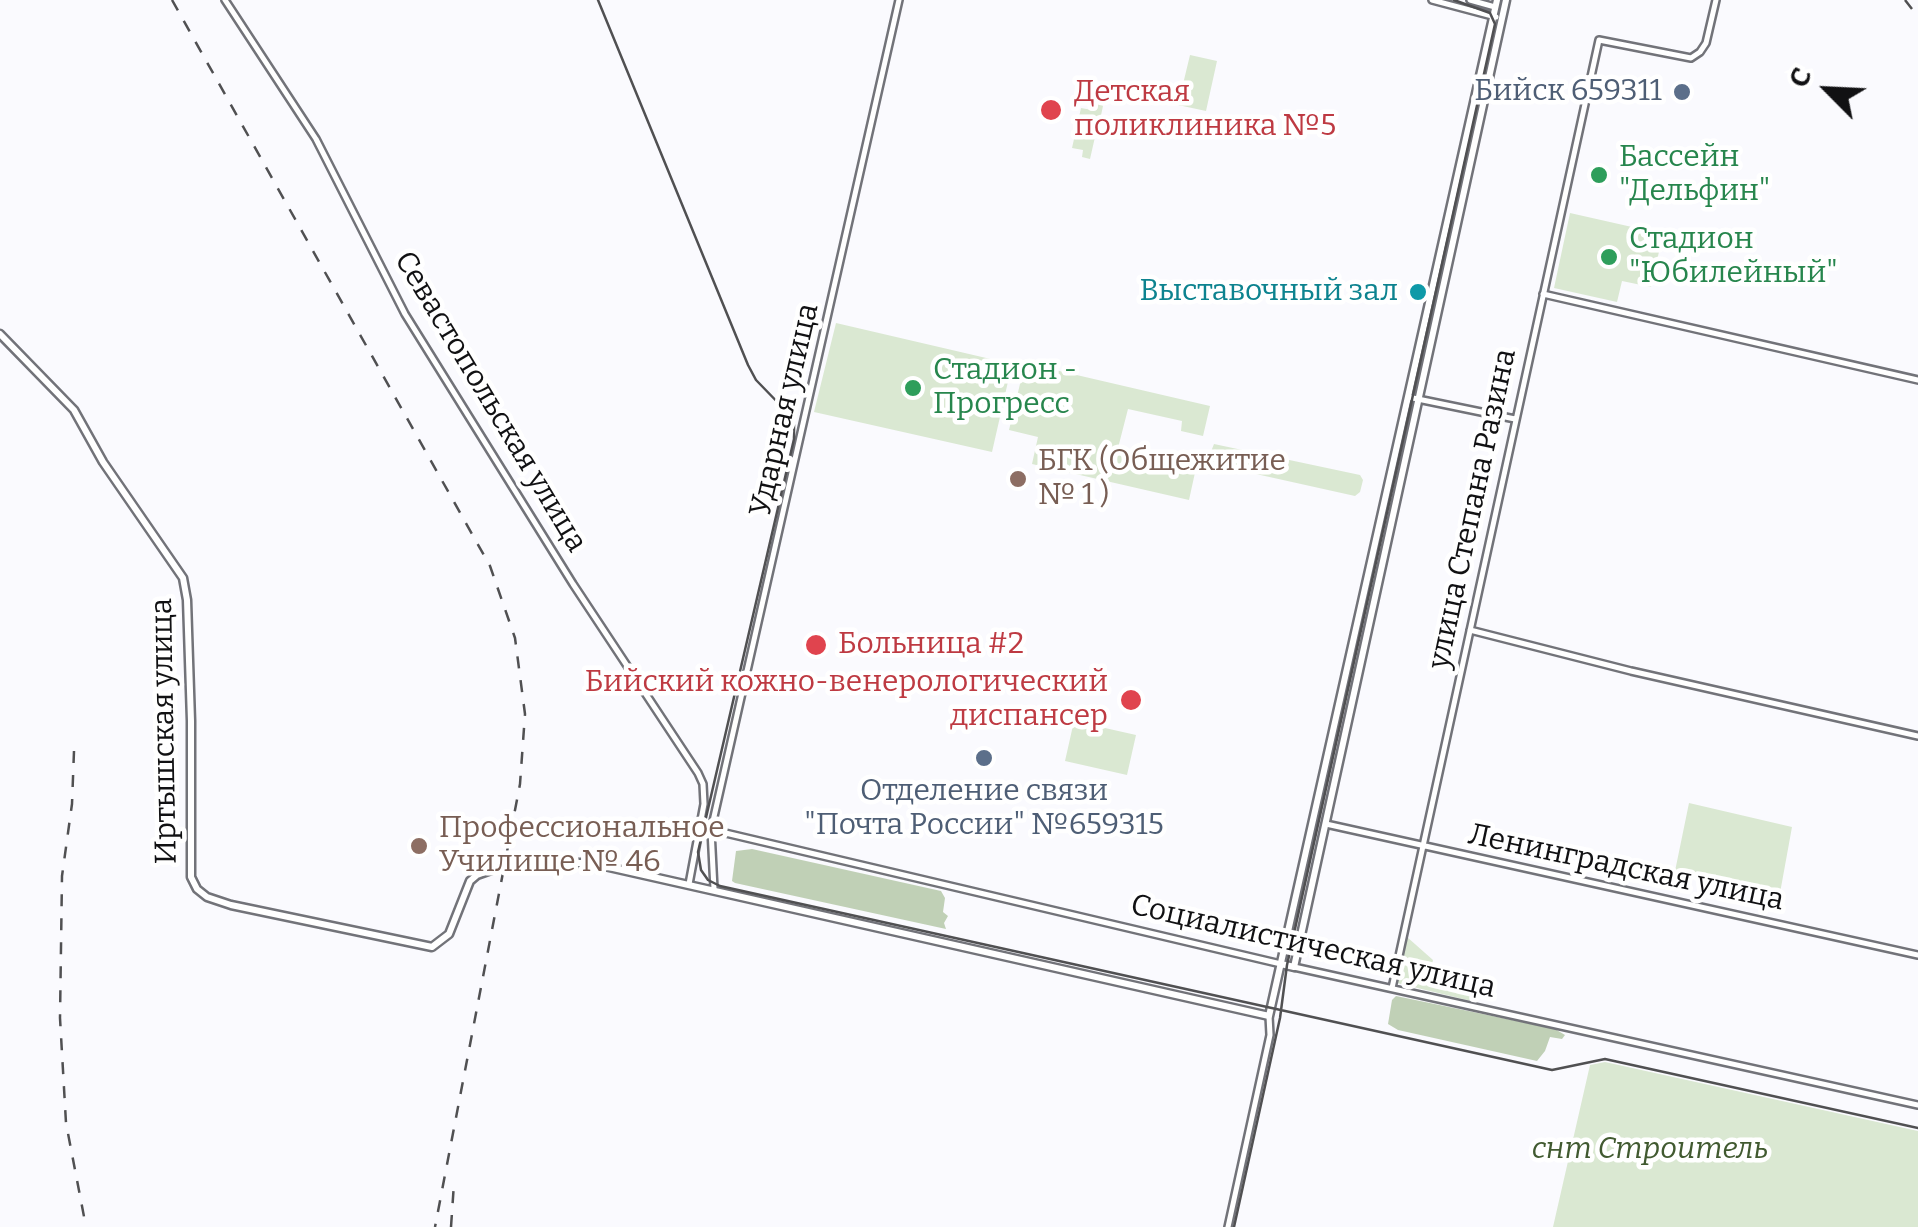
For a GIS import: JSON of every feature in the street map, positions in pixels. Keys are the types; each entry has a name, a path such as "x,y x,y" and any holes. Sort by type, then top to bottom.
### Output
{"main road":[{"path":"689,884 1269,1016 1497,10 1506,0"},
{"path":"1294,967 1435,322 1497,10"},
{"path":"1425,321 1435,322"},
{"name":"Иртышская улица","path":"0,334 74,410 104,462 183,578 187,600 191,869 197,889 230,906 426,947 437,945 449,934 470,882 506,865 591,863 689,884"},
{"path":"1349,663 1360,666"},
{"name":"Социалистическая улица","path":"1281,964 1294,967"}],"street":[{"name":"Севастопольская улица","path":"225,0 316,138 405,314 573,584 698,773 705,794 689,884"},
{"name":"Ударная улица","path":"714,889 711,830 899,0"},
{"path":"1432,0 1497,10"},
{"path":"1470,0 1497,10"},
{"name":"улица Степана Разина","path":"1392,988 1599,40 1686,58 1696,56 1708,38 1716,0"},
{"path":"1544,294 1918,380"},
{"path":"1408,398 1516,418"},
{"path":"1470,630 1918,736"},
{"name":"Ленинградская улица","path":"1326,824 1918,955"},
{"name":"Социалистическая улица","path":"700,827 1281,964"},
{"name":"Социалистическая улица","path":"1294,967 1918,1105"},
{"path":"1228,1227 1270,1035 1269,1016"}],"green space":[{"path":"1190,55 1217,61 1206,111 1178,105"},
{"path":"1097,97 1103,106 1100,120 1094,119 1090,159 1082,157 1083,150 1072,148 1081,108 1092,110"},
{"name":"Стадион \"Юбилейный\"","path":"1570,213 1663,234 1651,287 1622,281 1617,302 1554,288"},
{"name":"Стадион - Прогресс","path":"836,323 1012,364 992,452 814,412"},
{"path":"1025,363 1210,406 1203,436 1181,431 1182,421 1128,409 1118,448 1135,453 1133,466 1174,475 1178,464 1196,468 1189,500 1032,464 1038,437 1009,430"},
{"path":"1214,444 1360,475 1360,492 1355,496 1211,464 1208,459"},
{"path":"1074,721 1136,735 1127,775 1065,761"},
{"path":"1689,803 1792,827 1780,893 1674,876"},
{"path":"752,849 941,891 945,898 943,912 948,916 946,929 735,883 732,881 736,851"},
{"path":"1407,937 1433,960 1429,978 1474,989 1471,1001 1397,983"},
{"path":"1396,996 1555,1029 1565,1035 1562,1039 1550,1037 1537,1061 1398,1030 1388,1024"},
{"name":"снт Строитель","path":"1605,1062 1918,1131 1918,1227 1553,1227 1590,1065"}],"tram line":[{"path":"598,0 748,365 794,425 794,439 698,852 701,870 708,880 720,886 1552,1070 1605,1059 1918,1128"},
{"path":"1234,1227 1280,1018 1287,965 1495,24 1490,13 1454,0"}],"railway":[{"path":"172,0 490,566 515,638 525,714 520,784 435,1227"},
{"path":"1905,0 1912,9"},
{"path":"74,751 72,804 62,876 60,1018 66,1123 86,1227"},
{"path":"451,1227 454,1183"}],"place":[{"name":"Бийск 659311","path":"1682,92"},
{"name":"Детская поликлиника №5","path":"1051,110"},
{"name":"Бассейн \"Дельфин\"","path":"1599,175"},
{"name":"Стадион \"Юбилейный\"","path":"1609,257"},
{"name":"Выставочный зал","path":"1418,292"},
{"name":"Стадион - Прогресс","path":"913,388"},
{"name":"БГК (Общежитие № 1 )","path":"1018,479"},
{"name":"Больница #2","path":"816,645"},
{"name":"Бийский кожно-венерологический диспансер","path":"1131,700"},
{"name":"Отделение связи \"Почта России\" №659315","path":"984,758"},
{"name":"Профессиональное Училище № 46","path":"419,846"}]}
